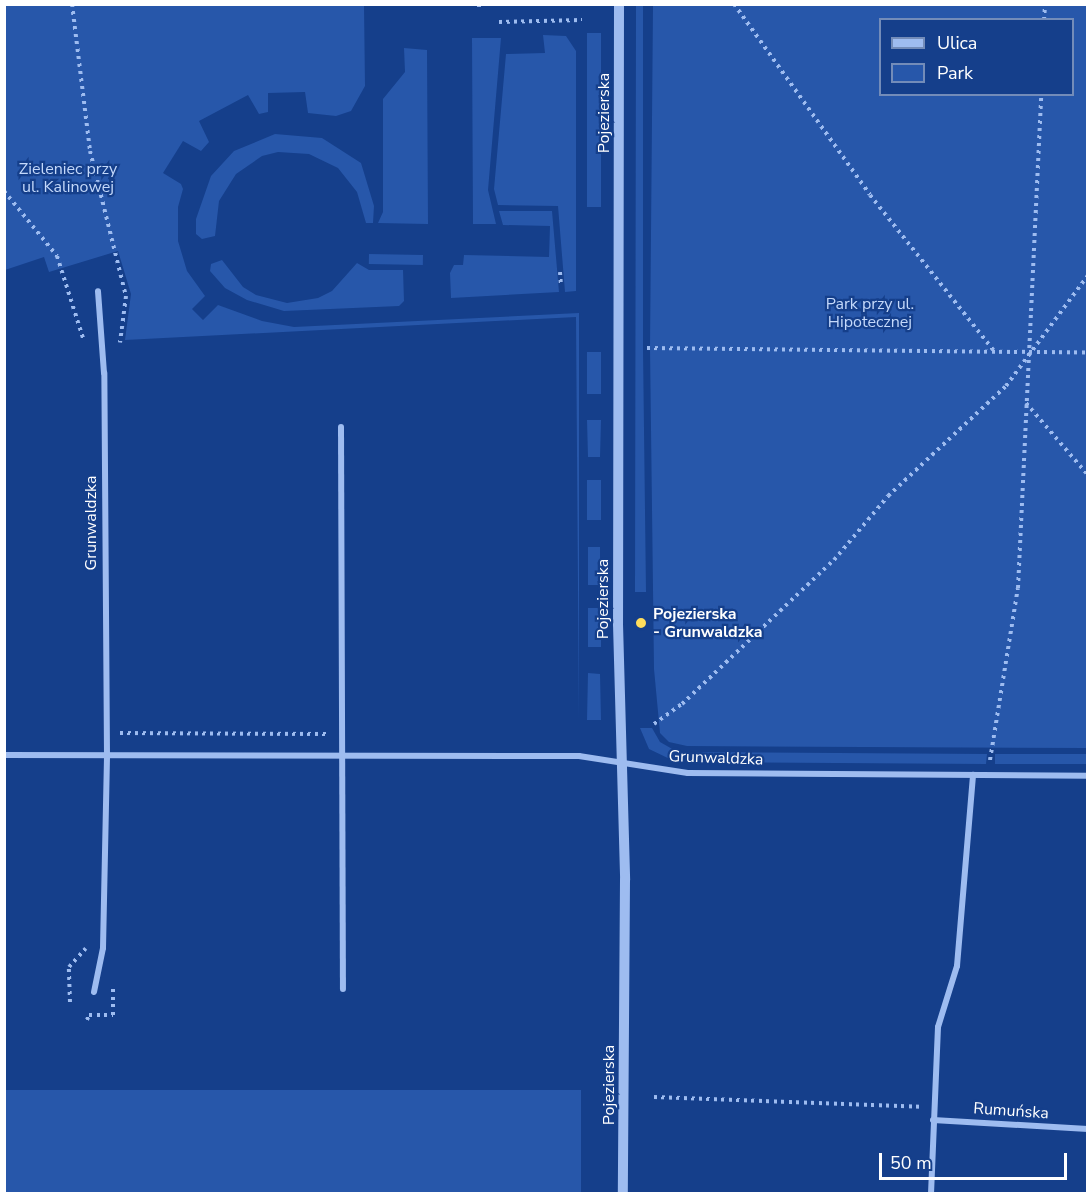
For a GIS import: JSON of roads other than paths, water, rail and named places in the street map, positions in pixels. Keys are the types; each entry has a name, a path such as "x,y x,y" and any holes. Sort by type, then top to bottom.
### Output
{"street":[{"name":"Pojezierska","path":"619,4 618,624 625,880 623,1194"},
{"name":"Grunwaldzka","path":"94,992 103,948 107,756 104,373 98,291"},
{"path":"341,427 344,755 343,989"},
{"name":"Grunwaldzka","path":"4,755 579,756 688,774 1088,776"},
{"path":"931,1194 938,1028 957,966 973,775"},
{"name":"Rumuńska","path":"933,1120 1088,1130"}],"place":[{"name":"Pojezierska - Grunwaldzka","path":"641,623"}],"park label":[{"name":"Zieleniec przy ul. Kalinowej","path":"68,178"},
{"name":"Park przy ul. Hipotecznej","path":"870,313"}]}
